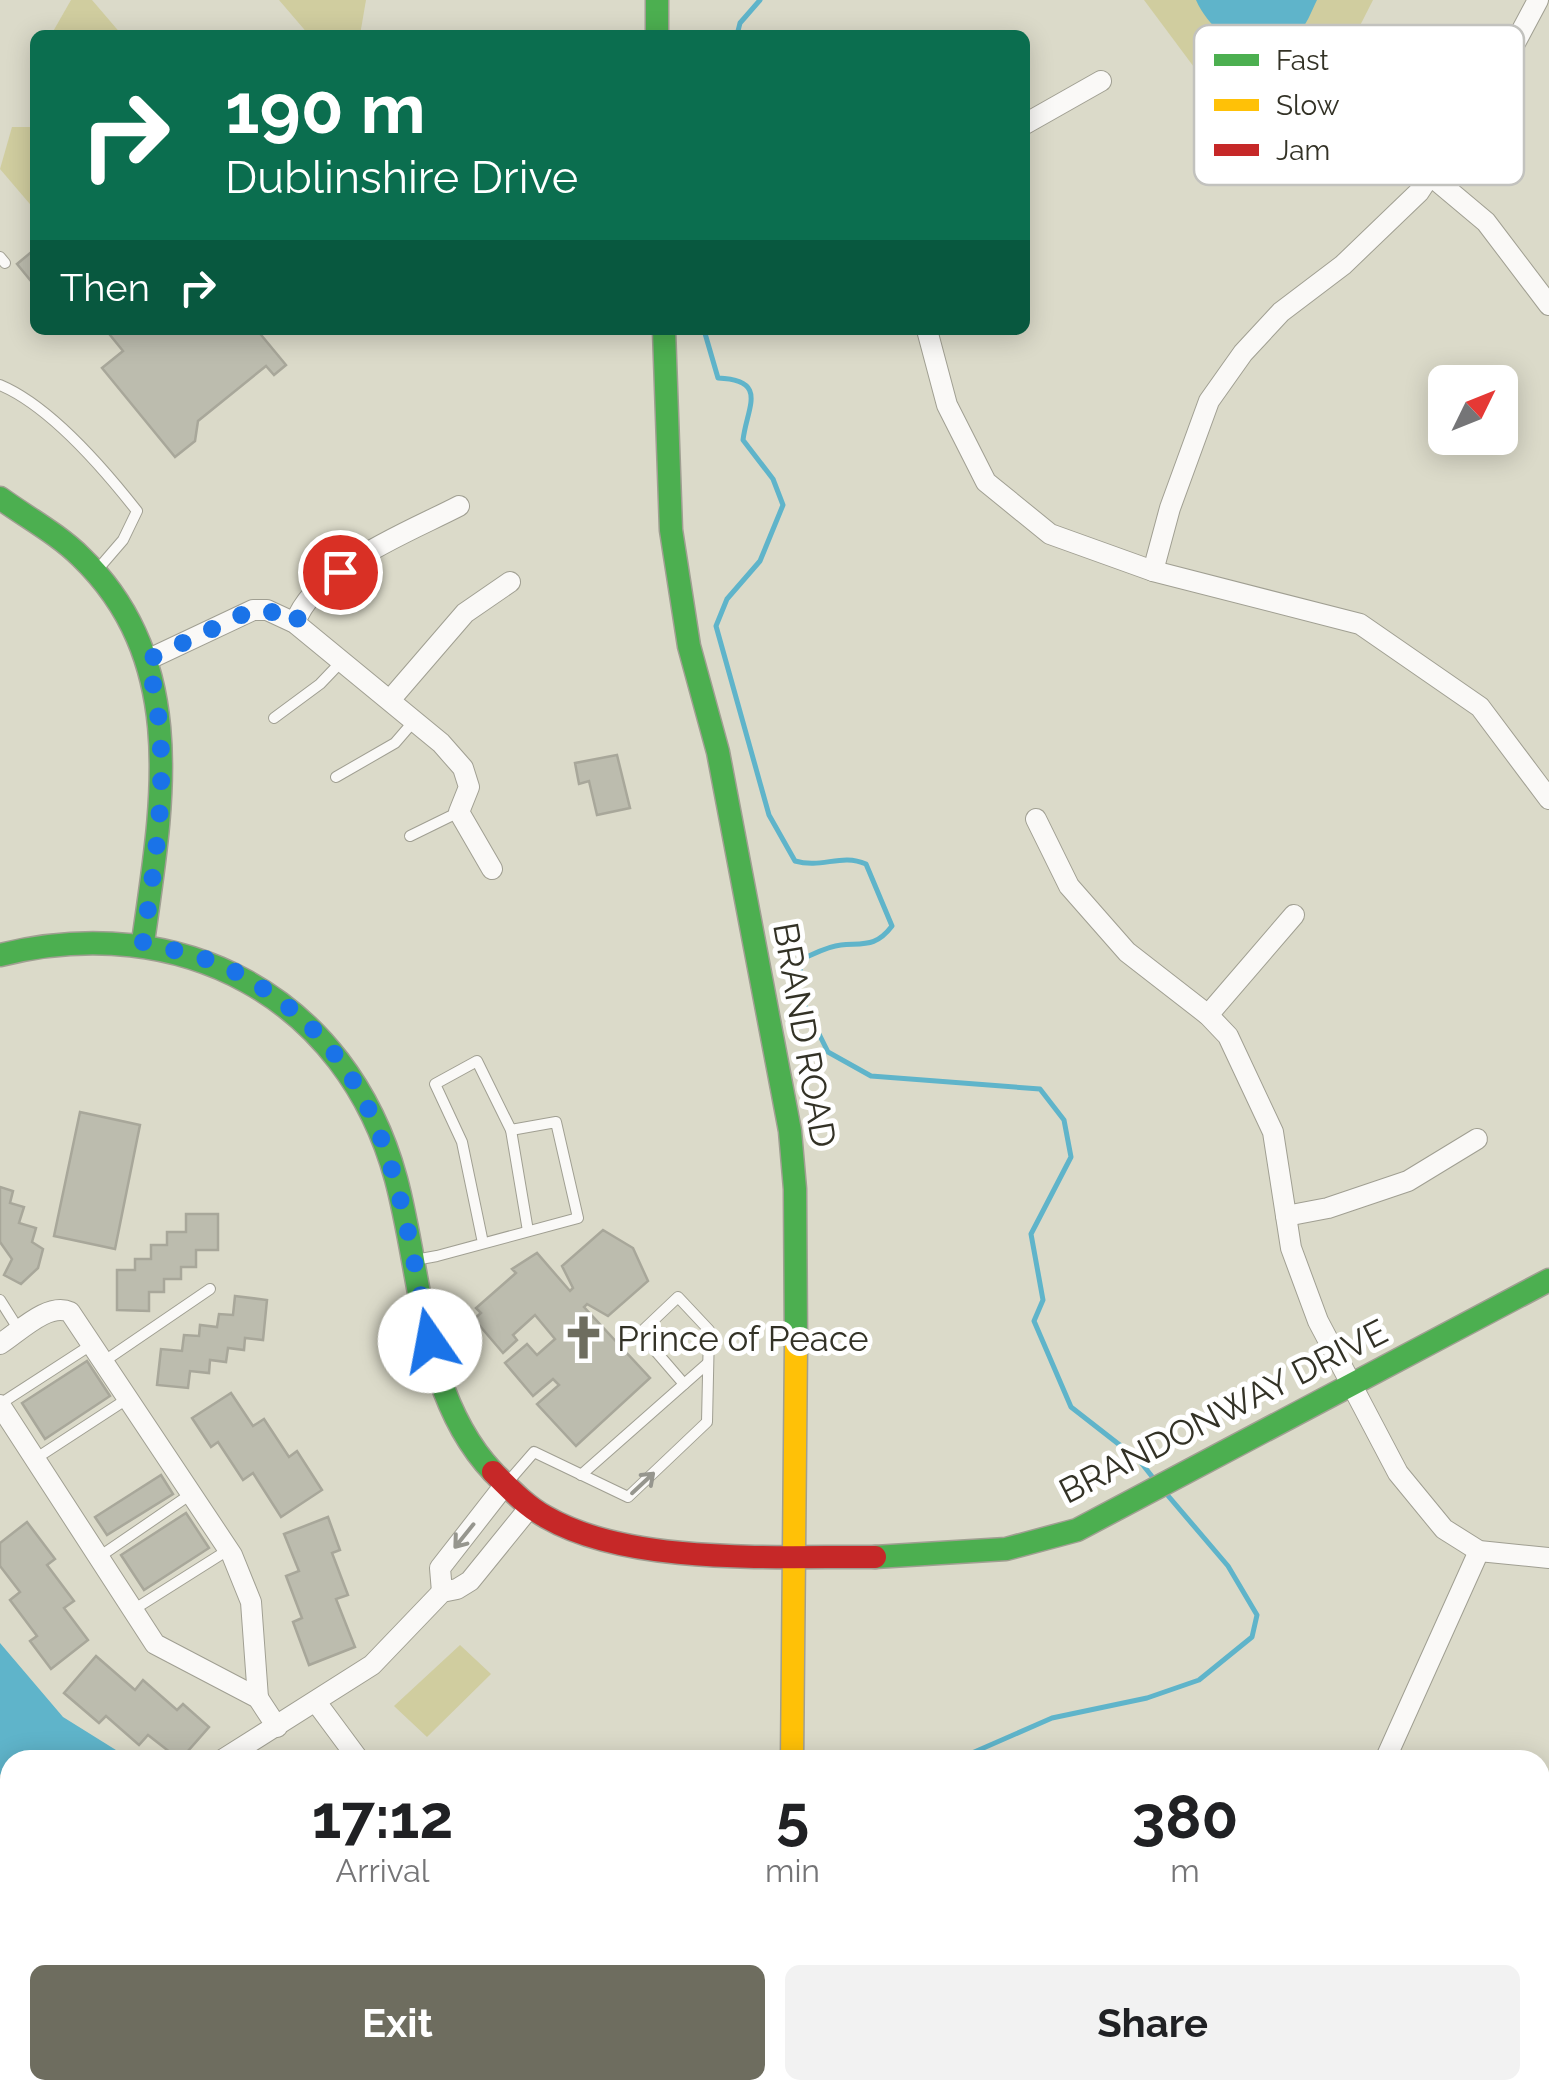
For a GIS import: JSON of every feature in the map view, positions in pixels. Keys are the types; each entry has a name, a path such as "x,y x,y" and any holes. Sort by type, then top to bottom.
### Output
{"street":[{"path":"656,0 657,30"},
{"path":"1524,26 1538,0"},
{"path":"1030,121 1101,81"},
{"path":"1153,570 1170,508 1209,401 1243,353 1282,312 1344,265 1424,185"},
{"path":"1442,185 1486,222 1549,305"},
{"name":"BRAND ROAD","path":"664,335 674,550 689,646 718,752 790,1131 795,1189 792,1750"},
{"path":"928,335 947,405 986,482 1050,534 1153,570 1360,624 1480,707 1549,799"},
{"path":"0,498 79,554 96,572 134,625 147,660 155,688 164,803 143,942"},
{"path":"296,624 301,606 324,583 357,560 458,506"},
{"path":"390,700 464,614 510,582"},
{"path":"147,660 252,610 268,610 296,624 441,742 462,768 469,787 459,812 492,869"},
{"path":"1036,818 1070,886 1116,939 1228,1036 1273,1132 1292,1248 1318,1320 1398,1473 1444,1529 1479,1550 1549,1558"},
{"path":"1208,1015 1294,916"},
{"name":"BRANDONWAY DRIVE","path":"0,955 46,942 143,942 227,967 268,992 333,1052 360,1088 381,1130 396,1174 430,1341 462,1427 504,1486 530,1507 592,1537 675,1552 978,1556 1077,1530 1549,1280"},
{"path":"1286,1216 1328,1208 1408,1181 1477,1139"},
{"path":"0,1344 50,1311 64,1308 98,1353 228,1550 251,1602 258,1698 276,1726"},
{"path":"3,1415 155,1644 258,1698"},
{"path":"442,1592 440,1568 504,1486"},
{"path":"238,1750 372,1666 442,1592 470,1581 530,1507"},
{"path":"1390,1750 1479,1550"},
{"path":"316,1702 351,1750"}],"lane":[{"path":"0,385 68,434 138,511 124,540 96,572"},
{"path":"274,718 342,662"},
{"path":"336,777 395,743 414,720"},
{"path":"410,836 459,812"},
{"path":"483,1243 462,1142 434,1084 477,1061 512,1130 528,1231"},
{"path":"414,1260 578,1218 556,1122 512,1130"},
{"path":"3,1415 98,1353 210,1289"},
{"path":"504,1486 534,1452 628,1497 707,1422 709,1330 678,1297 640,1333 684,1384"},
{"path":"0,1300 20,1331"},
{"path":"581,1475 708,1364"},
{"path":"34,1458 128,1398"},
{"path":"99,1557 192,1494"},
{"path":"133,1610 228,1550"}],"shaded area":[{"path":"71,0 92,0 118,30 54,30"},
{"path":"279,0 366,0 361,30 305,30"},
{"path":"1144,0 1373,0 1360,25 1194,25 1194,67"},
{"path":"12,127 30,127 30,204 0,169"},
{"path":"460,1645 491,1674 427,1737 394,1706"}],"water":[{"path":"1196,0 1317,0 1304,25 1213,25"},
{"path":"0,1643 63,1717 116,1750 0,1750"}],"building":[{"path":"30,253 30,280 17,264"},
{"path":"110,335 261,335 286,365 274,375 266,366 198,421 195,441 175,457 102,368 123,351"},
{"path":"617,755 630,808 597,815 589,781 579,784 575,763"},
{"path":"80,1112 140,1125 115,1249 54,1236"},
{"path":"0,1187 13,1191 10,1203 24,1207 19,1223 36,1228 32,1242 43,1249 38,1268 21,1284 4,1275 12,1259 0,1242"},
{"path":"186,1214 218,1214 218,1250 196,1250 196,1267 181,1267 181,1279 164,1279 164,1292 149,1292 149,1311 117,1310 117,1270 135,1270 135,1259 151,1259 151,1245 167,1245 167,1232 186,1232"},
{"name":"Prince of Peace","path":"603,1230 633,1248 648,1281 608,1316 587,1304 584,1307 650,1378 576,1446 537,1404 559,1385 553,1379 533,1396 505,1363 527,1344 537,1355 555,1339 535,1315 513,1335 517,1340 503,1353 474,1319 481,1313 476,1308 516,1273 512,1269 537,1253 570,1291 573,1288 562,1266"},
{"path":"235,1296 267,1300 263,1340 245,1338 244,1350 228,1348 226,1362 210,1360 209,1373 190,1371 188,1388 157,1385 161,1349 182,1351 184,1335 199,1336 200,1325 217,1327 219,1314 233,1315"},
{"path":"87,1361 110,1396 45,1439 22,1403"},
{"path":"231,1393 253,1426 264,1419 289,1457 297,1451 322,1490 281,1517 253,1473 243,1480 218,1442 211,1447 192,1418"},
{"path":"161,1475 173,1494 107,1535 95,1517"},
{"path":"186,1513 209,1548 144,1590 121,1555"},
{"path":"328,1517 340,1550 332,1553 348,1595 336,1599 355,1647 309,1665 293,1622 302,1618 286,1576 299,1571 284,1534"},
{"path":"27,1522 55,1559 47,1565 74,1601 64,1608 88,1640 51,1669 30,1641 37,1636 10,1600 20,1592 0,1566 0,1543"},
{"path":"96,1656 135,1690 143,1680 177,1710 183,1704 209,1727 189,1750 167,1750 148,1735 139,1745 106,1716 99,1723 64,1693"}],"waterway":[{"path":"738,30 760,0"},
{"path":"705,335 718,378 734,380 749,390 743,440 773,479 783,505 760,561 727,599 716,626 769,815 795,861 848,860 866,864 892,926 875,941 831,947 802,959 797,990 828,1052 871,1076 1040,1089 1064,1120 1071,1157 1031,1234 1043,1300 1034,1321 1071,1407 1139,1460 1154,1479"},
{"path":"979,1750 1052,1718 1147,1698 1199,1680 1252,1637 1257,1615 1228,1566 1164,1491"}],"traffic: fast":[{"path":"657,0 657,30"},
{"path":"664,335 671,530 689,646 718,752 790,1131 795,1189 796,1344"},
{"path":"0,498 81,557 116,598 139,642 154,689 160,738 157,840 143,942"},
{"path":"0,955 67,944 131,945 191,958 247,981 296,1016 338,1060 372,1115 396,1179 427,1333 451,1408 469,1442 493,1472"},
{"path":"875,1557 1006,1549 1077,1530 1549,1280"}],"traffic: slow":[{"path":"792,1750 796,1344"}],"traffic: jam":[{"path":"493,1472 546,1517 581,1533 620,1544 706,1555 875,1557"}],"place":[{"name":"Prince of Peace","path":"584,1338"}],"route":[{"path":"340,572 301,606 296,624 268,610 252,610 147,660 155,688 164,803 143,942 227,967 268,992 333,1052 360,1088 381,1130 396,1174 430,1341"}]}
